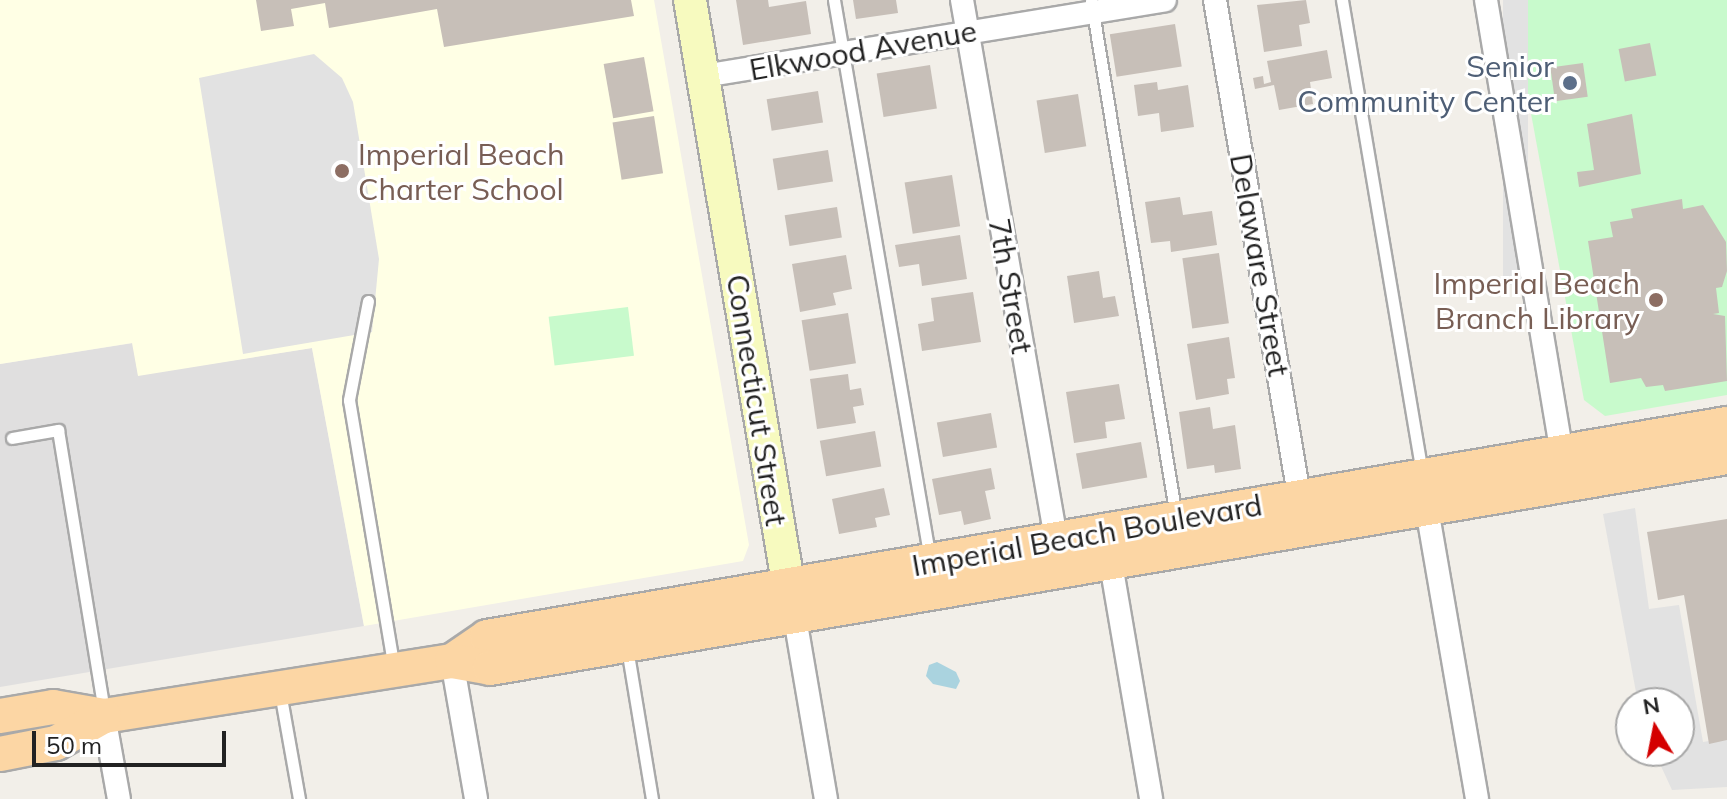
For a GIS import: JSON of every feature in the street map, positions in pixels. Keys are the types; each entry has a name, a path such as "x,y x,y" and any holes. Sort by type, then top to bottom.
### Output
{"main road":[{"name":"Imperial Beach Boulevard","path":"1565,469 1727,424"},
{"name":"Imperial Beach Boulevard","path":"0,716 53,707 104,716 452,661 490,668 626,647 930,563 1058,555 1111,564 1302,514 1565,469 1727,457"},
{"name":"Imperial Beach Boulevard","path":"452,661 487,637 791,603 1058,555 1177,519 1302,514"},
{"name":"Imperial Beach Boulevard","path":"0,754 56,743 104,716"}],"street":[{"name":"Connecticut Street","path":"690,0 826,799"},
{"name":"7th Street","path":"962,0 1058,555"},
{"name":"Elkwood Avenue","path":"703,76 967,33 1092,6 1165,0"},
{"name":"Delaware Street","path":"1215,0 1302,514"},
{"path":"1486,0 1565,469"},
{"path":"1425,493 1477,799"},
{"path":"1111,564 1151,799"},
{"path":"452,661 476,799"},
{"path":"104,716 119,799"}],"lane":[{"path":"834,0 930,563"},
{"path":"1342,0 1425,493"},
{"path":"1092,6 1177,519"},
{"path":"368,301 349,400 394,669"},
{"path":"12,438 58,430 104,716"},
{"path":"626,647 652,799"},
{"path":"279,687 299,799"}],"shaded area":[{"name":"Imperial Beach Charter School","path":"0,0 654,0 749,545 743,561 364,626 312,348 138,376 132,343 0,364"},
{"path":"1503,0 1528,0 1528,285 1503,285"},
{"path":"314,54 342,78 353,102 379,259 372,332 243,354 199,78"},
{"path":"133,343 138,375 312,348 364,626 0,687 0,364"},
{"path":"1635,508 1649,609 1679,605 1693,687 1635,687 1603,514"},
{"path":"1695,696 1703,742 1727,738 1727,787 1672,790 1661,767 1695,767"}],"green space":[{"path":"1510,0 1727,0 1727,395 1605,416 1584,400"},
{"path":"628,307 634,356 555,365 549,317"}],"water":[{"path":"937,662 956,672 960,681 956,689 933,684 926,676 929,665"}],"building":[{"path":"256,0 631,0 634,16 444,47 437,9 329,28 325,3 291,9 294,26 261,31"},
{"path":"736,0 768,0 769,7 806,1 811,34 743,45"},
{"path":"853,0 896,0 898,13 856,19"},
{"path":"1306,0 1310,23 1299,25 1302,46 1264,52 1257,5"},
{"path":"1175,24 1182,66 1117,77 1110,34"},
{"path":"1650,43 1656,75 1625,81 1619,49"},
{"path":"1327,50 1332,78 1310,82 1313,104 1279,110 1274,85 1255,89 1253,78 1263,76 1264,84 1271,82 1267,61"},
{"path":"644,57 654,111 613,118 604,64"},
{"name":"Senior Community Center","path":"1583,63 1588,97 1555,101 1550,68"},
{"path":"930,65 937,108 884,117 877,73"},
{"path":"1157,82 1158,90 1188,85 1194,127 1161,132 1159,113 1138,116 1134,85"},
{"path":"818,91 823,123 772,131 767,99"},
{"path":"1078,94 1086,146 1045,153 1037,101"},
{"path":"1632,114 1641,174 1579,187 1577,172 1594,170 1587,124"},
{"path":"654,116 663,173 622,180 613,123"},
{"path":"828,150 833,182 778,190 773,159"},
{"path":"952,175 960,226 913,234 905,183"},
{"path":"1180,197 1183,215 1212,211 1217,245 1171,252 1170,241 1151,243 1145,202"},
{"name":"Imperial Beach Branch Library","path":"1682,199 1683,209 1703,205 1726,242 1727,271 1722,287 1716,288 1719,313 1713,314 1725,316 1727,381 1665,391 1663,385 1646,387 1641,378 1610,383 1588,241 1613,237 1610,222 1633,218 1631,209"},
{"path":"837,207 842,238 790,246 785,215"},
{"path":"960,235 967,279 922,286 919,264 899,267 895,245"},
{"path":"1219,253 1229,323 1192,328 1182,258"},
{"path":"846,255 852,289 833,293 836,305 800,312 792,264"},
{"path":"1099,271 1103,298 1115,296 1119,316 1074,323 1067,276"},
{"path":"973,292 981,342 922,351 918,324 934,321 931,298"},
{"path":"848,313 856,363 810,371 802,320"},
{"path":"1229,337 1235,378 1227,379 1229,394 1196,400 1187,344"},
{"path":"848,374 850,390 861,388 864,405 853,407 856,423 817,429 810,379"},
{"path":"1119,384 1125,419 1105,422 1107,438 1074,443 1066,392"},
{"path":"1210,407 1213,429 1235,425 1241,469 1215,473 1214,465 1187,469 1179,412"},
{"path":"991,413 997,447 943,457 937,423"},
{"path":"875,431 881,466 826,476 820,441"},
{"path":"1141,442 1147,477 1082,489 1076,453"},
{"path":"991,468 995,489 985,491 991,519 964,525 961,511 939,515 932,479"},
{"path":"884,488 890,515 875,518 877,527 839,534 832,499"},
{"path":"1727,519 1727,740 1709,744 1684,595 1658,600 1647,532"}],"place":[{"name":"Senior Community Center","path":"1570,83"},
{"name":"Imperial Beach Charter School","path":"342,171"},
{"name":"Imperial Beach Branch Library","path":"1656,300"}]}
